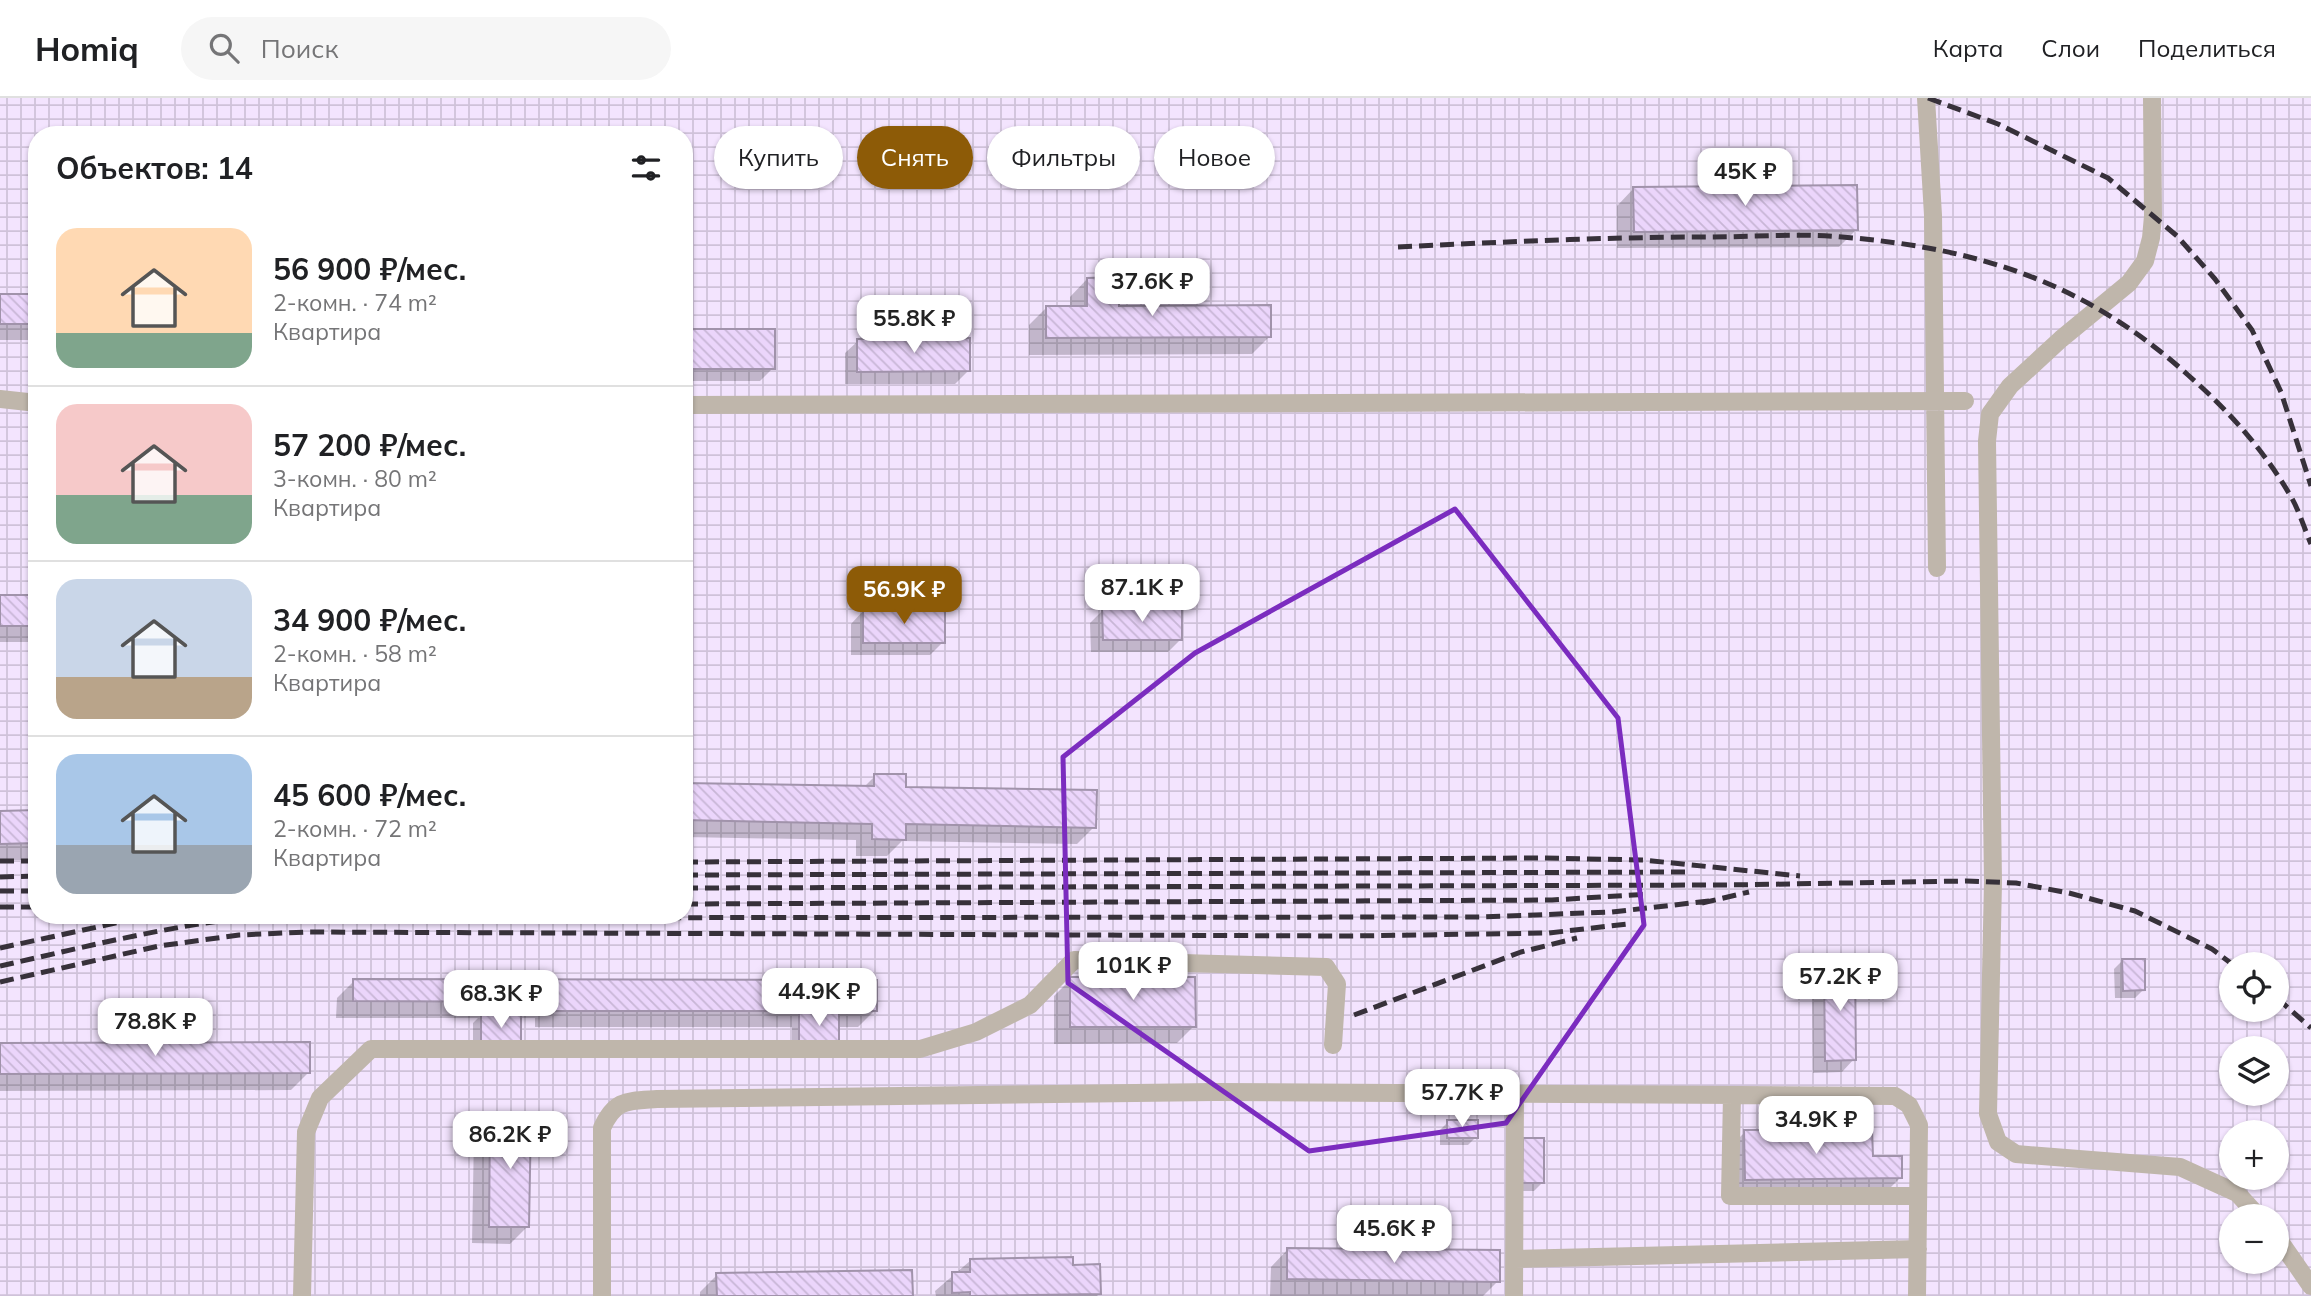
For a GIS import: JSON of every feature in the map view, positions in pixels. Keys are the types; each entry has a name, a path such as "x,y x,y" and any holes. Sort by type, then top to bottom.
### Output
{"street":[{"path":"1926,98 1933,215 1937,568"},
{"path":"2152,98 2153,216 2145,261 2129,283 2061,339 2010,386 1990,414 1987,441 1993,882 1988,1114 1998,1142 2016,1154 2180,1167 2237,1193 2247,1204"},
{"path":"0,399 28,402"},
{"path":"693,405 1965,401"},
{"path":"302,1296 306,1132 320,1098 371,1049 920,1048 976,1032 1030,1006 1074,960 1326,967 1337,984 1333,1045"},
{"path":"602,1296 602,1128 610,1110 627,1101 1214,1092 1895,1096 1909,1105 1919,1125 1917,1296"},
{"path":"1514,1296 1515,1093"},
{"path":"1732,1095 1730,1196 1918,1196"},
{"path":"1515,1259 1918,1249"},
{"path":"2289,1254 2311,1286"}],"highlighted area":[{"path":"1455,509 1618,718 1644,925 1506,1123 1309,1151 1068,983 1063,757 1195,653"}],"shaded area":[{"path":"0,98 2311,98 2311,1296 0,1296"}],"building":[{"path":"1857,185 1858,230 1634,232 1633,187"},
{"path":"1119,277 1119,306 1271,305 1271,337 1046,338 1046,306 1087,306 1087,278"},
{"path":"0,294 28,294 28,324 0,324"},
{"path":"693,329 775,329 775,369 693,369"},
{"path":"970,338 970,371 857,372 857,339"},
{"path":"0,595 28,595 28,626 0,626"},
{"path":"1102,608 1182,608 1182,640 1103,640"},
{"path":"863,609 945,609 945,643 863,643"},
{"path":"874,774 906,774 906,787 1097,790 1096,828 906,824 906,840 872,839 872,824 693,820 693,783 874,786"},
{"path":"28,810 28,843 0,844 0,811"},
{"path":"2122,959 2145,959 2145,990 2123,991"},
{"path":"1824,966 1855,966 1856,1060 1825,1061"},
{"path":"1070,977 1195,977 1196,1027 1070,1027"},
{"path":"353,979 877,980 877,1011 551,1011 551,1002 353,1001"},
{"path":"799,1011 839,1011 839,1044 799,1044"},
{"path":"481,1013 521,1013 521,1046 481,1046"},
{"path":"310,1042 310,1073 0,1074 0,1043"},
{"path":"490,1116 531,1116 529,1227 489,1227"},
{"path":"1447,1120 1478,1120 1478,1138 1447,1138"},
{"path":"1872,1129 1873,1156 1902,1156 1902,1178 1745,1180 1744,1130"},
{"path":"1523,1138 1544,1138 1544,1183 1522,1183"},
{"path":"1287,1248 1500,1250 1500,1282 1287,1279"},
{"path":"1073,1257 1073,1265 1100,1264 1101,1294 970,1296 970,1292 952,1293 952,1272 970,1272 970,1259"},
{"path":"912,1270 913,1296 717,1296 716,1273"}],"railway":[{"path":"1928,98 1998,124 2108,178 2177,236 2215,279 2252,330 2281,392 2311,486"},
{"path":"1398,247 1592,239 1809,235 1892,242 1984,261 2069,293 2110,316 2188,375 2231,416 2280,478 2311,544"},
{"path":"693,862 1543,858 1643,860 1800,876"},
{"path":"0,861 28,861"},
{"path":"693,875 1685,872"},
{"path":"0,877 28,876"},
{"path":"693,888 1726,885 1966,881 2016,883 2069,893 2135,911 2219,954"},
{"path":"0,891 28,891"},
{"path":"1702,903 1749,892"},
{"path":"693,904 1552,900 1649,894"},
{"path":"693,918 1481,917 1612,912 1709,901"},
{"path":"0,907 28,907"},
{"path":"0,948 111,924"},
{"path":"0,966 152,932 201,924"},
{"path":"0,982 159,946 239,935 307,932 1350,936 1549,933 1627,924"},
{"path":"1354,1015 1521,952 1577,938"},
{"path":"2289,1009 2311,1028"}]}
